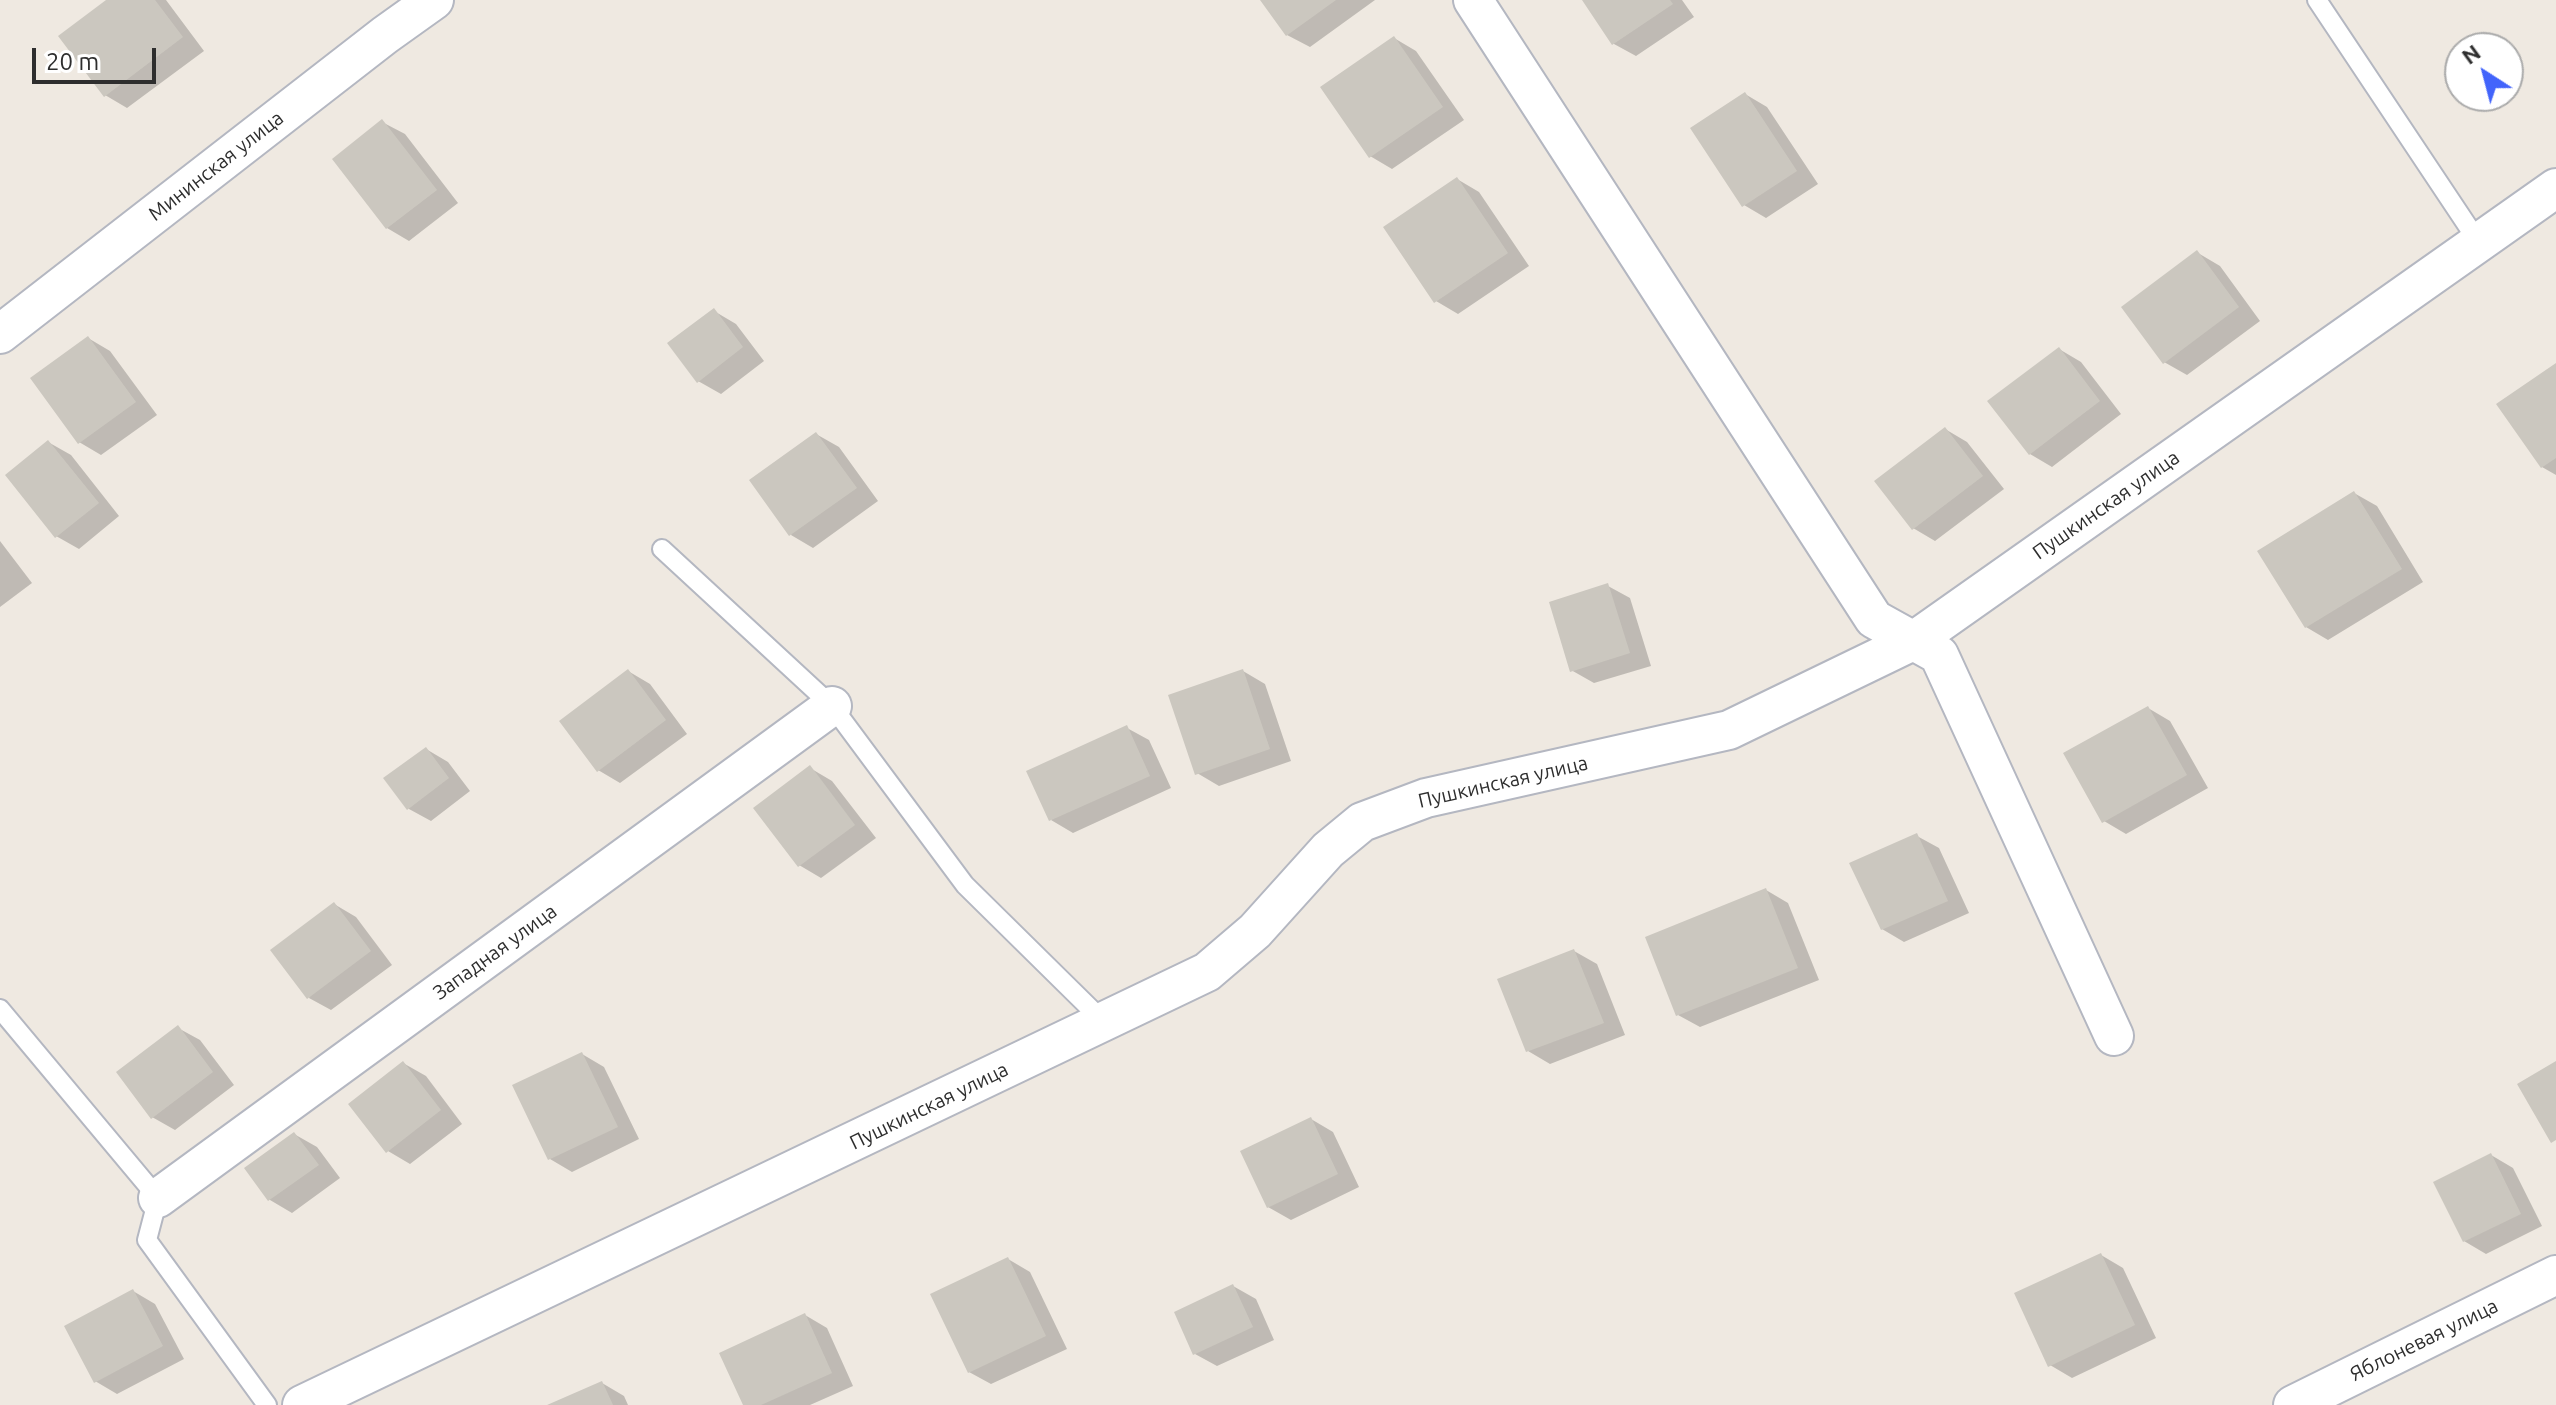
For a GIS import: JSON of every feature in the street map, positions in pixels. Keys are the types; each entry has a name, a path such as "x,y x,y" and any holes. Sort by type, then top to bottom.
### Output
{"street":[{"name":"Мининская улица","path":"0,334 434,0"},
{"path":"1473,0 1874,619 1939,655 2114,1036"},
{"name":"Пушкинская улица","path":"302,1405 1207,972 1255,931 1328,850 1362,822 1426,798 1729,730 1915,640 2556,188"},
{"name":"Западная улица","path":"158,1198 832,706"},
{"name":"Яблоневая улица","path":"2293,1405 2556,1275"}],"lane":[{"path":"2317,0 2479,243"},
{"path":"662,549 832,706 965,885 1104,1022"},
{"path":"0,1009 158,1198 147,1240 267,1405"}],"building":[{"path":"106,0 155,0 183,37 104,97 58,36"},
{"path":"1260,0 1336,0 1286,36"},
{"path":"1582,0 1670,0 1673,4 1612,45"},
{"path":"1394,36 1443,107 1369,158 1320,87"},
{"path":"1745,92 1797,171 1742,207 1690,128"},
{"path":"382,119 437,190 386,229 332,159"},
{"path":"1457,177 1508,253 1434,303 1383,227"},
{"path":"2197,250 2239,307 2163,364 2121,307"},
{"path":"714,308 743,347 697,383 667,343"},
{"path":"88,336 136,402 78,444 30,378"},
{"path":"2059,347 2100,401 2029,455 1987,401"},
{"path":"2556,363 2556,458 2541,468 2496,404"},
{"path":"1945,427 1983,476 1912,530 1874,481"},
{"path":"816,432 857,488 789,536 749,480"},
{"path":"48,440 99,503 55,538 5,475"},
{"path":"2354,491 2402,569 2305,628 2257,551"},
{"path":"1608,583 1630,653 1570,672 1549,602"},
{"path":"628,669 666,720 597,772 559,721"},
{"path":"1243,669 1270,749 1195,775 1168,695"},
{"path":"2148,706 2187,775 2102,823 2063,753"},
{"path":"1127,725 1150,776 1049,821 1026,771"},
{"path":"426,747 449,778 407,810 383,778"},
{"path":"810,765 855,825 798,867 753,808"},
{"path":"1917,833 1948,901 1881,930 1849,863"},
{"path":"1766,888 1798,968 1676,1016 1645,937"},
{"path":"334,902 371,951 307,999 270,950"},
{"path":"1574,949 1604,1023 1526,1052 1497,979"},
{"path":"178,1025 213,1072 151,1119 116,1072"},
{"path":"582,1052 618,1127 548,1160 512,1085"},
{"path":"403,1061 441,1110 386,1153 348,1104"},
{"path":"2556,1061 2556,1140 2551,1143 2517,1084"},
{"path":"1311,1117 1338,1174 1267,1208 1240,1151"},
{"path":"294,1132 319,1165 268,1201 244,1168"},
{"path":"2491,1153 2521,1214 2463,1242 2433,1182"},
{"path":"2101,1253 2135,1325 2048,1367 2014,1293"},
{"path":"1008,1257 1046,1336 968,1373 930,1294"},
{"path":"1233,1284 1253,1327 1193,1355 1174,1312"},
{"path":"133,1289 163,1346 94,1383 64,1326"},
{"path":"805,1313 832,1373 761,1405 743,1405 719,1353"},
{"path":"602,1381 613,1405 547,1405"}]}
